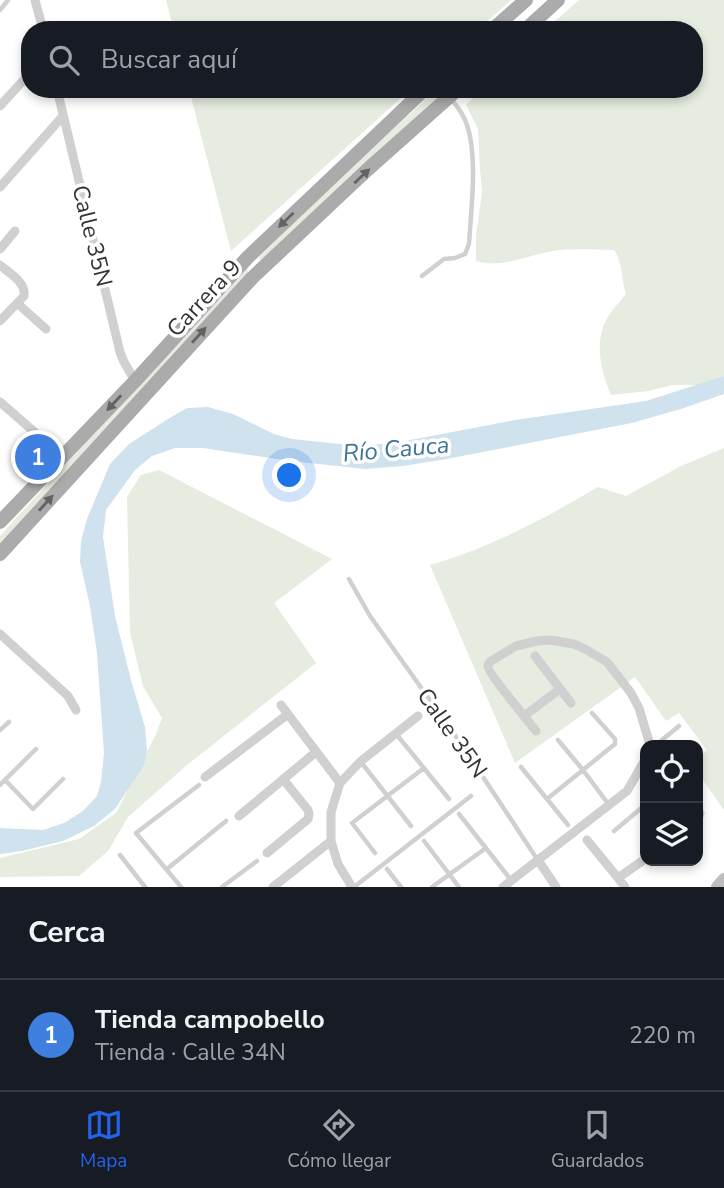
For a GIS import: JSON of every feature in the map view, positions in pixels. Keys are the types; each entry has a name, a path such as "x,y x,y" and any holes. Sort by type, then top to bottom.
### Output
{"main road":[{"path":"502,21 526,0"},
{"path":"535,21 558,0"},
{"name":"Carrera 9","path":"0,522 135,381 248,257 416,98"},
{"name":"Carrera 9","path":"0,554 252,278 444,98"},
{"path":"248,257 253,264 252,278"},
{"path":"717,887 724,879"}],"street":[{"path":"35,0 41,21"},
{"path":"0,106 21,83"},
{"name":"Calle 35N","path":"59,98 120,352 135,381"},
{"path":"0,187 63,116"},
{"path":"0,249 15,231"},
{"path":"0,265 23,285 25,290 24,296 0,321"},
{"path":"17,303 46,329"},
{"path":"2,408 63,457"},
{"path":"0,634 68,696 76,710"},
{"path":"536,731 494,678 488,664 516,646 550,640 574,644 607,662 639,708 649,740"},
{"path":"535,656 571,702"},
{"path":"524,716 560,689"},
{"path":"281,705 340,783"},
{"path":"202,781 288,714"},
{"path":"353,887 338,864 331,841 331,812 340,783 361,761 418,716"},
{"path":"239,816 316,752"},
{"path":"506,885 627,791 640,769"},
{"path":"267,853 307,819 309,814 283,779"},
{"path":"587,840 625,887"},
{"path":"273,887 331,841"},
{"name":"Calle 35N","path":"538,860 556,887"},
{"path":"618,878 640,863"}],"lane":[{"path":"0,10 8,0"},
{"path":"422,276 439,261 465,254 469,244 471,139 453,98"},
{"name":"Calle 35N","path":"349,579 370,616 462,745 538,860"},
{"path":"547,799 615,744 615,739 593,713"},
{"path":"0,730 9,722"},
{"path":"662,740 679,726"},
{"path":"396,734 449,799"},
{"path":"558,740 609,805"},
{"path":"0,785 36,749"},
{"path":"361,761 411,825"},
{"path":"521,767 568,825"},
{"path":"375,853 352,823 424,768"},
{"path":"5,780 33,809 63,779"},
{"path":"181,887 136,832 202,781"},
{"path":"353,887 471,796"},
{"path":"614,831 640,809"},
{"path":"459,814 486,848 506,885"},
{"path":"167,869 226,821"},
{"path":"424,841 459,887"},
{"path":"432,887 486,848"},
{"path":"120,855 145,887"},
{"path":"222,887 257,861"},
{"path":"387,869 401,887"}],"shaded area":[{"path":"166,0 511,0 487,21 172,21"},
{"path":"579,0 724,0 724,376 698,385 672,385 649,391 611,395 601,364 600,339 606,321 626,294 614,250 561,250 505,262 476,261 476,236 482,192 478,129 466,105 473,98 703,98 703,21 555,21"},
{"path":"191,98 401,98 231,251"},
{"path":"427,98 442,98 261,263 259,257 331,186"},
{"path":"247,265 248,273 0,546 0,536"},
{"path":"724,448 724,810 703,780 703,754 707,750 703,740 699,740 679,713 666,721 635,677 515,763 430,565 517,531 598,487 626,496 681,466"},
{"path":"159,470 332,559 274,603 316,663 187,765 128,817 108,851 79,876 0,877 0,858 79,839 116,813 156,734 162,718 143,686 130,633 127,497 141,475"}],"water":[{"name":"Río Cauca","path":"724,376 724,394 632,423 403,466 366,469 203,448 175,448 152,456 135,470 106,510 103,537 115,616 145,727 147,750 144,765 115,809 94,826 63,841 0,854 0,828 43,830 64,823 83,811 97,796 104,753 97,653 80,562 81,541 87,519 110,464 129,444 187,408 208,407 233,414 274,434 292,439 360,446 400,442 515,420 646,401"}],"place":[{"name":"Tienda campobello","path":"38,457"}]}
